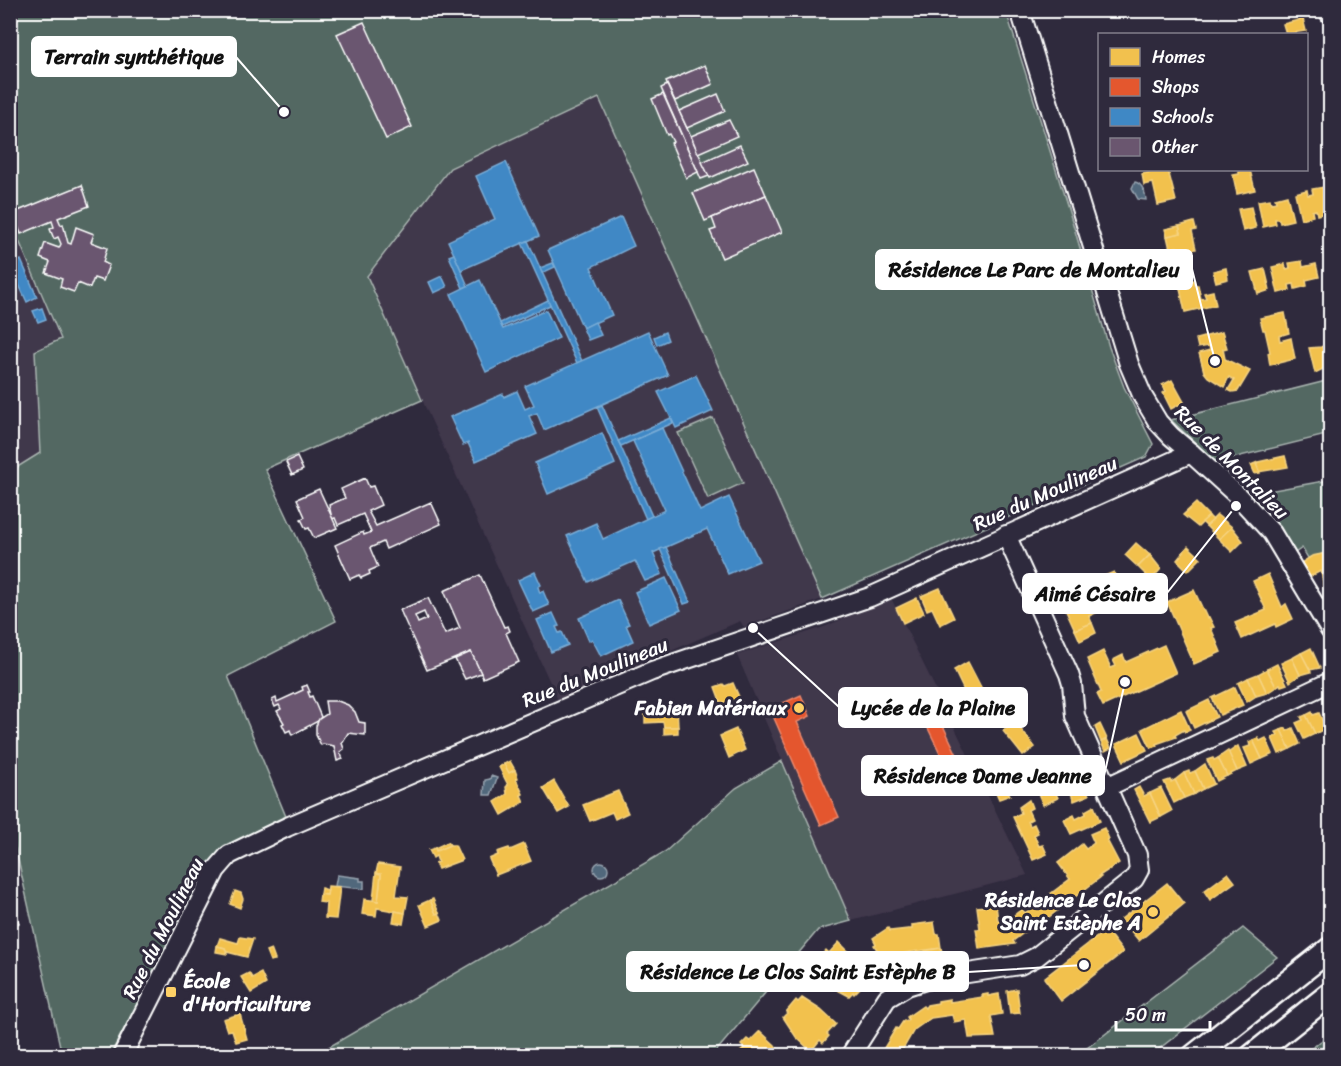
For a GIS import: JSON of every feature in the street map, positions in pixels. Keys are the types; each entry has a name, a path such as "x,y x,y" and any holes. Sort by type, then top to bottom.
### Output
{"main road":[{"path":"1194,1056 1330,949"},
{"path":"1252,1056 1330,994"}],"street":[{"name":"Rue de Montalieu","path":"1020,10 1129,364 1143,397 1158,422 1170,436 1236,495 1272,533 1330,630"},
{"name":"Rue du Moulineau","path":"122,1056 216,870 229,855 287,827 633,680 870,597 1191,453"},
{"path":"850,1056 887,998 907,986 929,979 1020,965 1036,957 1134,879 1139,870 1137,855 1075,716 1069,674 1006,535"},
{"path":"1107,787 1330,682"}],"shaded area":[{"path":"599,97 822,599 744,627 740,621 558,700 366,276 450,168"},
{"path":"10,222 61,339 35,351 40,453 11,471"},
{"path":"891,598 1027,875 851,921 737,655 824,627"}],"green space":[{"path":"10,11 1006,11 1109,347 1124,387 1153,444 1146,457 822,599 599,98 450,168 367,276 422,400 265,469 336,621 228,676 287,819 219,852 110,1055 62,1055 10,824 11,471 40,453 35,351 61,339 11,222"},
{"path":"1330,380 1330,434 1216,462 1171,420"},
{"path":"713,418 743,483 708,499 678,433"},
{"path":"1330,480 1330,552 1308,558 1302,548 1295,553 1273,522 1246,495"},
{"path":"782,761 851,921 818,930 713,1055 315,1055 666,851 736,788"},
{"path":"1243,928 1277,957 1151,1055 1078,1055"},
{"path":"1330,1034 1330,1055 1303,1055"}],"water":[{"path":"1135,182 1142,187 1146,200 1138,199 1132,188"},
{"path":"491,776 497,778 491,795 484,795 485,780 490,779"},
{"path":"598,862 604,862 608,869 604,876 598,876 594,872 594,866"},
{"path":"337,875 360,878 360,881 364,881 364,889 335,886"}],"building: Homes":[{"path":"1196,10 1213,10 1197,15"},
{"path":"1284,10 1305,10 1305,12 1285,16"},
{"path":"1303,19 1306,31 1286,33 1283,24"},
{"path":"1168,171 1176,201 1158,205 1153,183 1144,185 1142,174"},
{"path":"1239,171 1250,171 1255,190 1237,194 1233,175 1239,174"},
{"path":"1324,187 1326,193 1330,192 1330,212 1317,215 1316,210 1312,211 1313,216 1301,219 1295,193 1307,190 1308,195 1313,194 1312,189"},
{"path":"1287,195 1293,220 1280,223 1279,219 1275,219 1276,224 1263,227 1258,201 1270,199 1271,203 1276,202 1275,198"},
{"path":"1251,207 1256,228 1243,231 1238,209"},
{"path":"1194,222 1196,230 1192,231 1196,249 1178,253 1177,247 1170,249 1167,236 1181,233 1179,226"},
{"path":"1179,226 1181,233 1167,236 1165,229"},
{"path":"1177,247 1178,253 1171,254 1170,249"},
{"path":"1330,255 1330,281 1325,256"},
{"path":"1302,261 1303,267 1316,264 1319,277 1306,280 1307,286 1295,289 1294,284 1289,285 1290,290 1278,293 1272,267 1285,264 1286,269 1290,268 1289,263"},
{"path":"1226,268 1228,279 1216,282 1213,271"},
{"path":"1265,269 1270,290 1258,294 1252,272"},
{"path":"1194,280 1195,285 1198,285 1201,299 1206,298 1204,293 1213,291 1216,305 1185,312 1180,284"},
{"path":"1285,313 1289,333 1279,336 1280,341 1291,338 1295,359 1270,365 1268,353 1270,352 1260,318"},
{"path":"1222,332 1227,348 1223,349 1225,359 1250,371 1238,391 1228,390 1234,380 1229,377 1224,387 1204,372 1199,353 1210,350 1209,346 1198,348 1196,339"},
{"path":"1329,343 1330,369 1327,367 1315,373 1309,348 1321,347"},
{"path":"1172,380 1184,402 1171,409 1163,393 1166,391 1162,385"},
{"path":"1285,456 1288,467 1258,472 1256,464 1258,462"},
{"path":"1258,462 1256,464 1260,473 1255,474 1251,465"},
{"path":"1196,503 1209,516 1198,527 1183,515"},
{"path":"1217,515 1232,527 1219,539 1206,526"},
{"path":"1209,516 1213,520 1206,526 1202,522"},
{"path":"1232,527 1243,541 1232,552 1219,539"},
{"path":"1136,543 1150,555 1138,567 1125,555"},
{"path":"1188,546 1201,558 1188,571 1177,560"},
{"path":"1326,553 1330,563 1330,599 1326,599 1321,571 1309,577 1301,563 1312,556"},
{"path":"1150,555 1161,569 1151,580 1138,567"},
{"path":"1114,572 1125,596 1118,599 1119,602 1089,616 1092,623 1075,630 1065,608 1061,609 1055,597"},
{"path":"1268,574 1282,607 1286,604 1293,619 1276,627 1275,624 1242,639 1235,623 1266,610 1253,581"},
{"path":"940,588 954,618 940,625 932,608 927,610 921,596"},
{"path":"1194,590 1207,618 1209,617 1214,627 1211,628 1221,652 1194,664 1167,602"},
{"path":"917,598 924,613 903,623 896,608"},
{"path":"1092,623 1096,633 1080,641 1075,630"},
{"path":"1164,645 1176,673 1103,706 1097,694 1101,692 1087,659 1103,651 1111,668 1116,666 1113,660 1123,655 1126,662"},
{"path":"1311,648 1320,668 1310,670 1301,653"},
{"path":"1301,653 1311,672 1300,675 1292,658"},
{"path":"1292,658 1300,675 1290,682 1281,663"},
{"path":"968,662 985,695 970,703 954,670"},
{"path":"1277,664 1287,684 1281,686 1280,684 1276,687 1267,669"},
{"path":"1267,669 1276,687 1267,693 1258,674"},
{"path":"1258,674 1267,693 1256,696 1248,678"},
{"path":"1248,678 1256,696 1247,702 1238,683"},
{"path":"733,683 743,706 724,715 721,708 726,706 724,702 721,703 715,687"},
{"path":"1235,687 1243,705 1220,715 1212,698"},
{"path":"1209,700 1217,717 1194,728 1186,711"},
{"path":"663,705 663,708 666,708 666,705 677,705 678,727 664,727 663,722 645,723 645,706"},
{"path":"1181,710 1190,730 1185,732 1184,730 1175,735 1176,737 1151,748 1142,729"},
{"path":"1330,710 1330,726 1324,713"},
{"path":"1312,712 1313,715 1319,713 1326,728 1315,734 1306,715"},
{"path":"1306,715 1315,734 1304,739 1296,723 1303,720 1301,717"},
{"path":"1015,722 1035,747 1023,756 1003,731"},
{"path":"1100,724 1107,739 1101,742 1095,727"},
{"path":"664,727 678,727 678,733 664,734"},
{"path":"1286,728 1287,731 1293,728 1300,744 1290,749 1281,730"},
{"path":"736,729 745,750 729,758 720,736"},
{"path":"1281,730 1290,749 1279,754 1272,738 1278,735 1276,732"},
{"path":"1139,733 1147,750 1124,761 1116,744"},
{"path":"1258,738 1260,741 1266,738 1273,754 1262,759 1253,740"},
{"path":"1107,739 1111,748 1105,751 1101,742"},
{"path":"1253,740 1262,759 1251,764 1244,748 1250,746 1249,742"},
{"path":"1238,746 1247,767 1237,771 1228,753"},
{"path":"1228,751 1237,771 1227,776 1218,758"},
{"path":"1213,758 1214,760 1218,758 1227,776 1217,781 1207,760"},
{"path":"510,761 515,770 509,773 504,764"},
{"path":"504,764 509,773 515,770 524,802 502,815 495,802 507,794 508,785 499,767"},
{"path":"1076,764 1080,774 1076,775 1081,786 1084,785 1089,795 1074,801 1062,770"},
{"path":"1205,764 1214,784 1203,789 1195,771"},
{"path":"1189,771 1190,773 1195,771 1203,789 1194,794 1184,773"},
{"path":"1184,773 1194,794 1184,798 1175,780"},
{"path":"1170,780 1171,782 1175,780 1184,798 1174,803 1164,782"},
{"path":"554,781 569,807 558,813 543,788"},
{"path":"1004,784 1010,795 999,799 994,788"},
{"path":"1052,785 1058,798 1043,805 1037,791"},
{"path":"1139,787 1144,796 1150,793 1161,817 1150,822 1134,790"},
{"path":"1161,788 1172,811 1161,817 1150,793"},
{"path":"618,791 628,813 615,819 612,812 590,821 583,805"},
{"path":"1029,800 1032,808 1028,810 1032,819 1028,821 1030,826 1034,824 1038,833 1034,835 1039,846 1043,845 1047,854 1033,860 1013,817 1021,813 1019,807"},
{"path":"1094,806 1100,821 1071,834 1064,820 1074,815 1076,819 1086,814 1085,811"},
{"path":"1104,828 1109,839 1107,840 1119,863 1099,876 1101,877 1036,927 1025,913 1070,879 1058,863 1082,844 1086,849 1094,843 1090,834"},
{"path":"448,842 450,845 436,851 435,848"},
{"path":"524,844 531,861 496,875 489,859 498,855 497,852"},
{"path":"455,845 462,860 438,869 435,863 438,862 436,856 433,858 429,850 435,848 436,851"},
{"path":"378,864 400,867 396,896 408,897 405,913 377,908 376,916 362,914 364,899 378,901 381,874 376,873"},
{"path":"376,873 381,874 378,901 373,900"},
{"path":"1228,873 1235,882 1210,900 1204,891"},
{"name":"Résidence Le Clos Saint Estèphe A","path":"1167,883 1184,904 1139,941 1121,919"},
{"path":"328,886 340,887 336,919 325,918 326,903 319,902 320,894 327,895"},
{"path":"321,888 328,890 327,895 320,894"},
{"path":"235,891 241,893 243,899 240,908 230,904"},
{"path":"433,899 439,913 436,914 430,900"},
{"path":"430,900 436,914 439,913 442,920 428,926 419,905"},
{"path":"996,905 998,921 1009,919 1022,909 1034,925 1013,941 1015,944 979,949 976,929 980,929 977,907"},
{"path":"395,911 405,913 403,924 393,922"},
{"path":"934,922 941,948 905,953 890,965 886,959 884,961 874,945 876,944 873,938 888,928 890,931 912,929 912,925"},
{"path":"1106,930 1123,952 1061,1001 1044,978"},
{"path":"240,937 253,939 247,957 227,952 225,948 217,946 220,938 238,943"},
{"path":"839,942 854,957 867,977 863,981 865,983 849,996 828,985 813,970 823,959 820,957 826,950 829,953"},
{"path":"217,946 225,948 227,954 216,952"},
{"path":"941,948 942,952 925,955 925,951"},
{"path":"271,949 275,960 270,961 266,951"},
{"path":"249,973 252,978 261,973 266,984 251,993 241,977"},
{"path":"1017,989 1020,1013 1010,1014 1007,991"},
{"path":"988,994 988,996 999,994 1002,1014 991,1016 995,1037 969,1038 966,1020 954,1022 952,1015 931,1018 914,1030 899,1056 883,1056 886,1050 884,1048 896,1028 898,1029 904,1020 908,1019 907,1017 923,1006 925,1008 938,1001 950,999 950,1002 983,997 982,995"},
{"path":"802,998 821,1010 836,1024 823,1043 820,1040 811,1051 796,1037 783,1017 796,1000 798,1002"},
{"path":"240,1014 247,1039 236,1042 232,1030 227,1031 223,1019"},
{"path":"760,1031 775,1045 782,1056 737,1056 744,1048 741,1045 747,1039 750,1041"}],"building: Shops":[{"path":"801,695 810,716 797,722 839,817 821,825 770,709"},
{"path":"937,713 971,784 958,790 924,720"}],"building: Schools":[{"path":"506,162 539,236 461,270 448,241 495,219 476,176"},
{"path":"621,217 634,246 591,267 612,315 583,328 548,250"},
{"path":"528,241 582,361 577,363 522,243"},
{"path":"454,254 468,286 463,288 449,256"},
{"path":"21,260 37,297 27,302 13,272 10,273 10,265"},
{"path":"553,263 555,267 542,273 540,268"},
{"path":"13,272 17,278 10,281 10,273"},
{"path":"442,276 447,287 434,293 429,282"},
{"path":"480,280 503,329 546,310 559,338 486,372 451,294"},
{"path":"548,300 550,305 502,327 500,323"},
{"path":"42,308 46,319 38,322 33,311"},
{"path":"595,322 601,335 588,340 583,328"},
{"path":"648,331 668,375 544,430 537,413 529,416 537,434 476,461 468,443 463,445 450,417 503,394 504,397 517,391 525,409 534,405 525,386"},
{"path":"665,332 668,340 657,345 654,337"},
{"path":"696,375 713,411 676,428 658,392"},
{"path":"602,405 652,516 646,519 597,407"},
{"path":"671,418 673,423 621,446 618,441"},
{"path":"662,428 700,511 729,497 759,561 728,574 707,529 653,553 662,574 645,581 635,561 588,582 567,536 596,523 603,539 665,510 633,441"},
{"path":"602,433 615,464 548,494 535,463"},
{"path":"666,547 690,602 684,604 660,549"},
{"path":"535,572 541,585 538,587 540,593 543,591 549,605 533,612 518,580"},
{"path":"666,578 681,610 649,624 635,592"},
{"path":"618,600 629,624 626,625 633,641 601,656 592,639 589,641 579,618"},
{"path":"553,613 559,626 556,627 559,633 562,632 568,645 551,652 537,620"}],"building: Other":[{"path":"364,22 412,127 386,139 337,34"},
{"path":"705,65 713,84 675,101 666,82"},
{"path":"667,85 709,176 701,179 661,88"},
{"path":"663,94 698,172 686,178 671,143 673,142 669,134 667,135 652,99"},
{"path":"718,94 725,111 687,128 679,111"},
{"path":"729,120 737,136 698,153 691,136"},
{"path":"740,145 748,161 710,178 702,162"},
{"path":"754,167 766,195 705,221 693,193"},
{"path":"82,185 89,206 58,218 61,225 63,224 68,243 71,244 76,227 94,234 91,242 107,248 103,262 109,265 103,281 94,278 90,288 78,283 74,292 60,287 62,279 46,273 50,262 40,258 45,243 59,248 61,244 58,237 54,239 50,229 54,227 52,221 21,234 13,213"},
{"path":"766,195 782,232 722,258 710,231 716,229 712,218"},
{"path":"297,457 303,470 292,475 286,462"},
{"path":"365,478 369,487 373,486 381,505 368,511 376,526 431,502 441,524 386,549 383,542 370,548 378,567 361,578 359,575 350,579 335,545 363,532 364,535 371,532 363,514 338,525 335,518 332,519 329,505 345,498 341,489"},
{"path":"319,489 337,528 314,538 301,519 305,517 297,499"},
{"path":"480,575 504,627 508,626 510,631 506,633 519,662 483,678 471,652 427,670 400,610 428,598 445,634 460,628 444,591","holes":["424,612 427,619 418,623 415,616"]},
{"path":"471,652 481,673 465,679 455,659"},
{"path":"307,685 310,697 312,696 321,717 318,721 292,735 290,730 286,732 277,711 281,709 279,705 275,707 272,700 276,698 277,702 303,690 302,687"},
{"path":"325,701 338,701 348,705 355,712 359,722 365,723 365,735 348,733 342,743 344,749 340,752 343,759 337,761 334,746 321,745 316,735 319,719 327,714"},
{"path":"10,903 19,923 10,928"}],"place":[{"name":"Terrain synthétique","path":"284,112"},
{"name":"Résidence Le Parc de Montalieu","path":"1215,361"},
{"name":"Aimé Césaire","path":"1236,506"},
{"name":"Lycée de la Plaine","path":"753,628"},
{"name":"Résidence Dame Jeanne","path":"1125,682"},
{"name":"Fabien Matériaux","path":"799,708"},
{"name":"Résidence Le Clos Saint Estèphe A","path":"1153,912"},
{"name":"Résidence Le Clos Saint Estèphe B","path":"1084,965"},
{"name":"École d'Horticulture","path":"171,992"}]}
